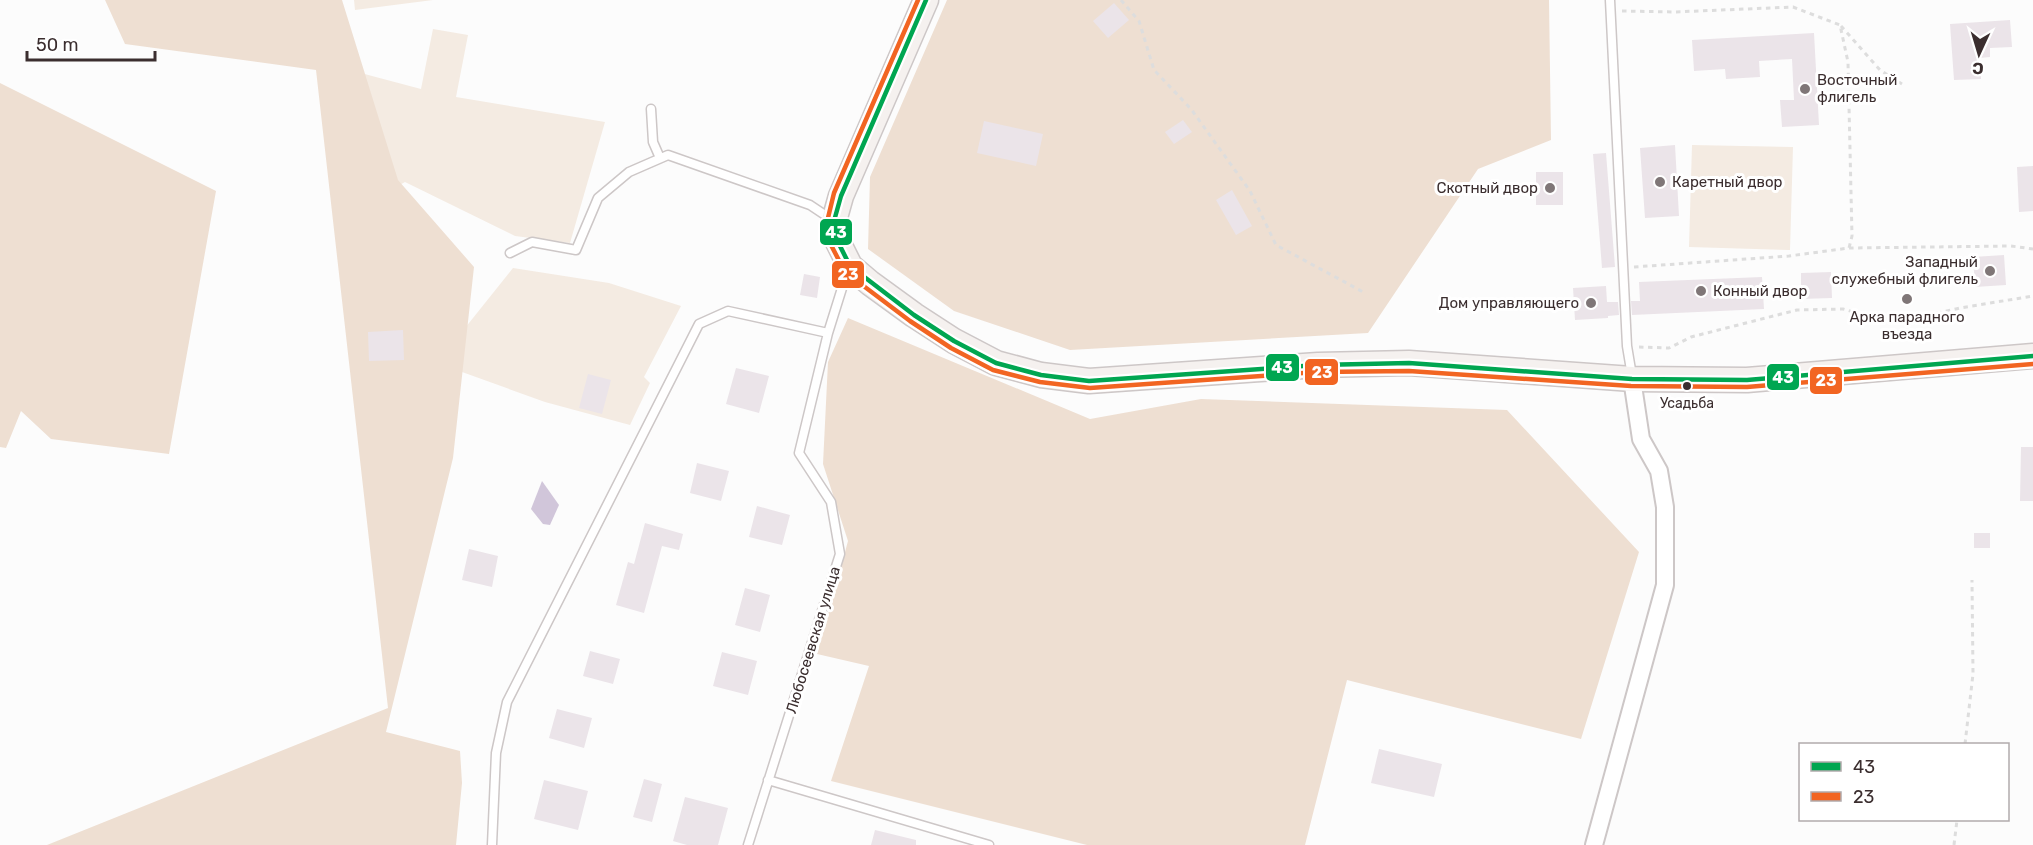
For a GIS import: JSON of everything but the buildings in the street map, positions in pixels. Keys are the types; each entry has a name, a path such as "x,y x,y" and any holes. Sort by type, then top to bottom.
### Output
{"street":[{"path":"926,0 841,196 834,221 838,242 850,266 870,283 954,341 996,363 1041,375 1089,381 1318,365 1409,363 1632,379 1747,380 2033,356"},
{"path":"1594,845 1665,585 1665,507 1659,471 1641,439 1632,379"}],"lane":[{"path":"1610,0 1627,346 1632,379"},
{"path":"651,109 653,142 660,158"},
{"path":"510,253 532,242 576,250 598,198 629,172 668,154 810,205 834,221"},
{"name":"Любосеевская улица","path":"748,845 840,554 831,502 799,453 828,333 850,266"},
{"path":"492,845 496,753 507,702 699,324 728,311 828,333"},
{"path":"768,780 989,845"}],"path":[{"path":"1121,0 1139,21 1154,70 1191,109 1250,191 1276,245 1365,293"},
{"path":"1611,11 1674,12 1793,7 1840,25 1880,70 1902,84"},
{"path":"1840,25 1848,62 1852,236 1849,248"},
{"path":"1623,268 1789,256 1849,248 2011,246 2033,249"},
{"path":"1627,346 1669,348 1691,337 1797,310 1843,309 1878,319 1908,318 2033,296"},
{"path":"1965,743 1973,674 1972,580"},
{"path":"1954,845 1957,821"}],"shaded area":[{"path":"105,0 342,0 398,180 474,267 453,458 386,732 460,751 462,783 456,845 47,845 388,708 316,70 125,44"},
{"path":"354,0 433,0 355,10"},
{"path":"947,0 1549,0 1551,140 1478,169 1368,333 1070,350 954,311 868,249 870,177"},
{"path":"433,29 468,35 456,97 605,122 570,243 515,236 405,182 338,219 357,72 421,89"},
{"path":"0,83 216,191 169,454 51,439 21,411 6,448 0,447"},
{"path":"1692,145 1793,147 1790,250 1689,247"},
{"path":"513,268 609,283 681,306 644,377 650,383 630,425 545,402 437,363"},
{"path":"848,318 1090,419 1201,399 1507,410 1639,552 1581,739 1347,680 1305,845 1087,845 831,781 869,666 817,654 848,541 823,464 828,362"},
{"path":"542,481 559,505 550,525 543,524 531,509"}],"transit line":[{"name":"23","path":"918,0 834,193 827,222 831,245 845,272 910,321 951,348 993,370 1040,382 1090,388 1318,372 1409,371 1631,386 1747,387 2033,364"},
{"name":"43","path":"926,0 841,196 834,221 838,242 850,266 914,315 954,341 996,363 1041,375 1089,381 1318,365 1409,363 1632,379 1747,380 2033,356"}],"place":[{"name":"Восточный флигель","path":"1805,89"},
{"name":"Каретный двор","path":"1660,182"},
{"name":"Скотный двор","path":"1550,188"},
{"name":"Западный служебный флигель","path":"1990,271"},
{"name":"Конный двор","path":"1701,291"},
{"name":"Арка парадного въезда","path":"1907,299"},
{"name":"Дом управляющего","path":"1591,303"},
{"name":"Усадьба","path":"1687,386"}]}
